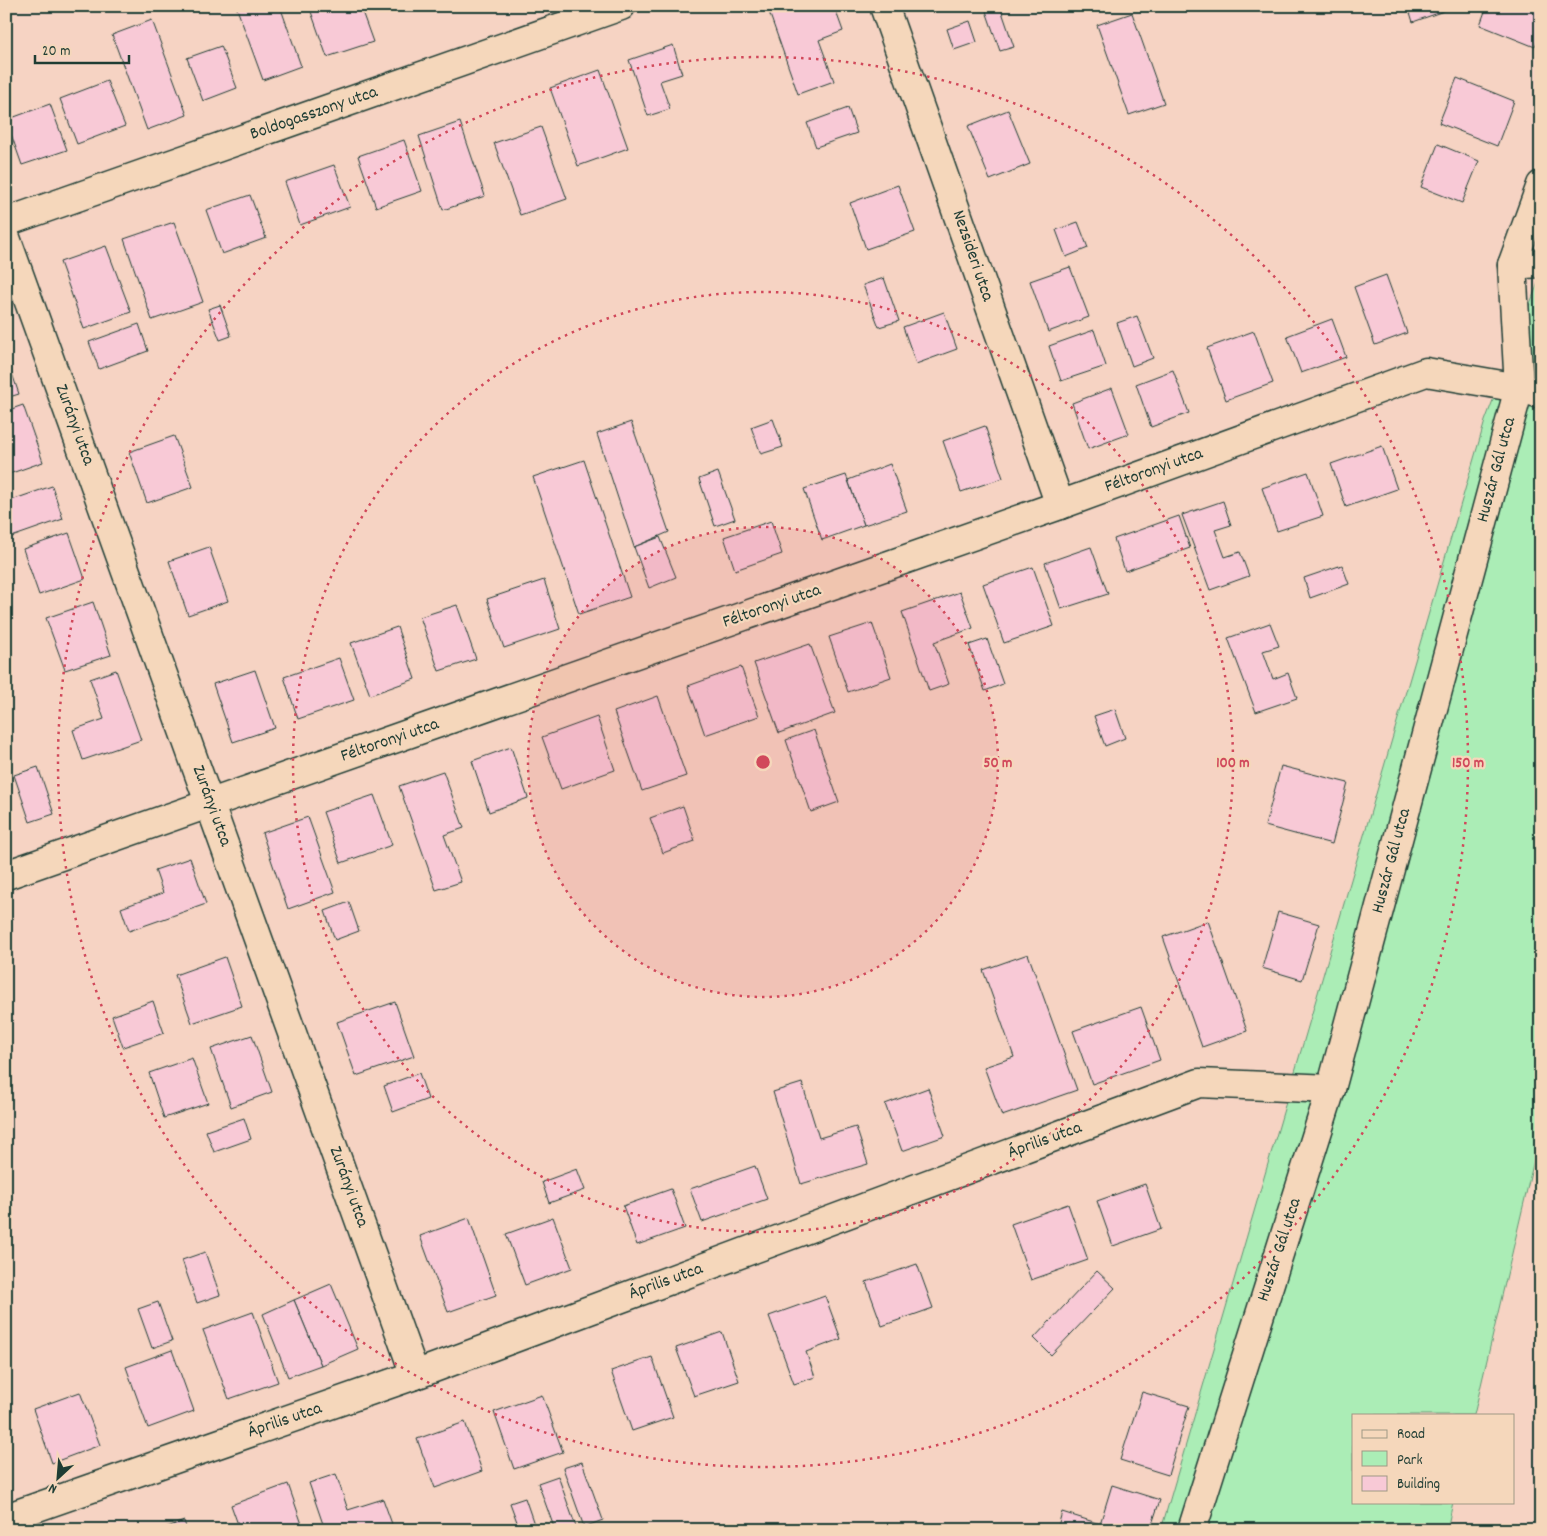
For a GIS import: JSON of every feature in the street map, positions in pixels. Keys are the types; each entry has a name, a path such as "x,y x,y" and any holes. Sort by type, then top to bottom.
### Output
{"street":[{"name":"Boldogasszony utca","path":"6,222 621,6"},
{"name":"Nezsideri utca","path":"884,6 1060,505"},
{"name":"Huszár Gál utca","path":"1192,1530 1331,1089 1530,391 1512,265 1541,185"},
{"name":"Zurányi utca","path":"6,238 415,1375"},
{"path":"1512,265 1541,263"},
{"name":"Féltoronyi utca","path":"6,875 210,805 1060,505 1426,372 1530,391"},
{"name":"Április utca","path":"6,1518 415,1375 1199,1084 1331,1089"}],"green space":[{"path":"1541,275 1541,1130 1474,1414 1352,1414 1352,1504 1453,1504 1447,1530 1161,1530 1485,421"}],"building":[{"path":"236,6 280,6 301,66 263,80"},
{"path":"309,6 360,6 373,42 327,57"},
{"path":"777,6 834,6 843,31 819,40 834,81 798,94 768,9"},
{"path":"1000,6 1014,47 1000,51 986,11"},
{"path":"1408,6 1451,6 1452,8 1413,22"},
{"path":"1487,6 1541,6 1541,33 1535,47 1480,25"},
{"path":"1132,13 1164,103 1129,115 1097,25"},
{"path":"152,20 187,115 147,130 112,35"},
{"path":"970,21 977,42 954,50 947,29"},
{"path":"673,45 682,74 660,81 670,109 648,116 629,60"},
{"path":"221,46 237,88 203,101 187,58"},
{"path":"600,70 628,148 578,166 550,88"},
{"path":"1457,78 1514,101 1497,146 1439,123"},
{"path":"107,81 125,126 77,144 60,99"},
{"path":"50,104 67,150 22,165 6,120"},
{"path":"848,108 857,133 816,147 807,123"},
{"path":"1008,110 1030,164 990,180 968,126"},
{"path":"460,122 485,196 443,210 419,136"},
{"path":"541,127 567,199 520,215 494,143"},
{"path":"404,140 422,191 376,207 358,156"},
{"path":"1438,144 1479,161 1462,203 1421,187"},
{"path":"334,165 350,207 300,225 285,182"},
{"path":"898,185 915,232 866,249 850,203"},
{"path":"250,195 266,238 222,254 206,210"},
{"path":"174,222 203,302 152,320 124,239"},
{"path":"1078,222 1088,248 1066,257 1056,230"},
{"path":"106,246 131,312 84,329 60,262"},
{"path":"1070,267 1089,317 1048,332 1030,281"},
{"path":"1386,275 1407,333 1375,345 1354,287"},
{"path":"884,278 899,321 879,327 863,285"},
{"path":"220,305 231,336 220,340 208,309"},
{"path":"944,312 957,349 916,364 903,327"},
{"path":"1137,316 1153,358 1132,366 1117,323"},
{"path":"1332,319 1346,357 1301,373 1287,336"},
{"path":"139,324 148,351 99,369 89,342"},
{"path":"1094,330 1106,366 1061,381 1049,346"},
{"path":"1254,331 1273,383 1226,400 1207,348"},
{"path":"6,356 19,394 6,398"},
{"path":"1173,370 1189,413 1151,427 1136,384"},
{"path":"1112,388 1129,434 1088,449 1072,403"},
{"path":"23,405 43,462 6,475 6,411"},
{"path":"773,419 783,447 761,454 751,427"},
{"path":"631,422 669,532 634,547 597,434"},
{"path":"985,426 1003,478 961,492 943,441"},
{"path":"174,436 193,487 147,503 129,452"},
{"path":"1382,446 1397,489 1346,507 1331,464"},
{"path":"584,460 630,597 579,614 533,477"},
{"path":"890,464 907,511 864,525 848,480"},
{"path":"718,472 735,519 715,526 699,479"},
{"path":"1308,472 1323,516 1277,531 1262,488"},
{"path":"846,475 864,525 822,540 804,489"},
{"path":"52,486 63,519 6,539 6,502"},
{"path":"1223,501 1231,525 1215,530 1225,557 1240,552 1249,576 1210,590 1182,515"},
{"path":"1179,516 1190,548 1125,571 1114,539"},
{"path":"771,521 782,554 735,570 724,537"},
{"path":"69,533 85,579 39,595 23,549"},
{"path":"660,537 676,577 649,588 634,547"},
{"path":"209,547 228,601 188,615 169,561"},
{"path":"1091,547 1108,594 1061,609 1045,563"},
{"path":"1342,565 1349,584 1310,598 1304,578"},
{"path":"1033,567 1054,626 1004,643 983,584"},
{"path":"544,580 560,629 504,648 487,599"},
{"path":"960,592 973,628 934,642 949,684 929,691 902,612"},
{"path":"93,602 111,655 65,670 46,618"},
{"path":"457,605 476,659 439,671 420,617"},
{"path":"872,623 891,677 848,692 829,637"},
{"path":"1270,623 1279,646 1263,651 1273,679 1288,673 1297,698 1256,712 1228,638"},
{"path":"397,627 415,679 370,695 351,643"},
{"path":"987,639 1003,684 985,691 969,645"},
{"path":"810,644 835,713 779,733 754,663"},
{"path":"339,658 354,700 298,719 284,677"},
{"path":"741,667 759,716 705,735 688,686"},
{"path":"116,670 141,740 83,760 73,730 104,719 90,679"},
{"path":"255,670 275,728 233,742 213,684"},
{"path":"658,696 686,776 642,791 614,712"},
{"path":"1115,709 1125,738 1105,746 1094,716"},
{"path":"597,717 615,770 561,789 542,737"},
{"path":"814,730 839,802 811,812 786,740"},
{"path":"511,747 528,798 489,812 472,761"},
{"path":"1281,766 1348,783 1332,844 1265,826"},
{"path":"38,767 54,814 30,822 14,775"},
{"path":"443,771 464,828 444,835 461,882 436,890 399,786"},
{"path":"374,795 392,845 341,863 323,812"},
{"path":"683,806 695,841 663,853 650,818"},
{"path":"308,817 335,892 288,909 262,833"},
{"path":"190,858 206,904 129,931 121,908 163,893 155,870"},
{"path":"349,902 359,931 335,940 325,911"},
{"path":"1278,912 1319,924 1302,980 1262,968"},
{"path":"1208,921 1247,1031 1202,1047 1163,937"},
{"path":"1028,954 1077,1090 1002,1116 984,1067 1014,1057 983,970"},
{"path":"225,957 242,1006 192,1023 175,975"},
{"path":"153,1001 164,1033 123,1047 112,1016"},
{"path":"395,1002 414,1056 356,1076 337,1022"},
{"path":"1141,1007 1160,1060 1092,1084 1073,1031"},
{"path":"252,1035 272,1092 231,1107 211,1049"},
{"path":"192,1058 208,1103 164,1118 149,1073"},
{"path":"419,1073 428,1099 393,1112 384,1086"},
{"path":"802,1083 819,1138 856,1127 868,1164 801,1184 773,1092"},
{"path":"928,1088 945,1136 902,1151 885,1104"},
{"path":"244,1118 251,1139 214,1152 206,1131"},
{"path":"755,1166 767,1199 702,1222 690,1189"},
{"path":"577,1169 585,1190 549,1203 542,1182"},
{"path":"1145,1184 1161,1229 1113,1246 1097,1201"},
{"path":"671,1189 685,1228 637,1245 623,1206"},
{"path":"1068,1204 1088,1260 1031,1280 1011,1224"},
{"path":"553,1217 572,1268 525,1285 506,1234"},
{"path":"469,1218 496,1295 448,1312 420,1236"},
{"path":"205,1252 220,1295 197,1303 182,1260"},
{"path":"917,1264 933,1308 882,1326 866,1282"},
{"path":"1097,1271 1115,1288 1051,1355 1034,1338"},
{"path":"331,1284 358,1349 321,1365 294,1300"},
{"path":"825,1296 841,1339 806,1352 815,1377 794,1384 769,1316"},
{"path":"294,1300 321,1365 288,1377 263,1314"},
{"path":"158,1302 172,1341 152,1348 138,1309"},
{"path":"253,1312 278,1382 229,1399 203,1330"},
{"path":"722,1332 739,1381 694,1396 676,1348"},
{"path":"172,1350 194,1411 148,1428 126,1367"},
{"path":"652,1357 673,1417 632,1431 611,1371"},
{"path":"80,1392 100,1445 52,1463 33,1409"},
{"path":"1142,1392 1189,1406 1168,1475 1120,1460"},
{"path":"542,1395 563,1452 514,1469 494,1412"},
{"path":"465,1422 482,1471 435,1488 417,1439"},
{"path":"582,1462 603,1520 584,1527 563,1468"},
{"path":"336,1474 348,1510 383,1499 392,1524 373,1530 325,1530 309,1483"},
{"path":"558,1476 576,1527 568,1530 555,1530 538,1483"},
{"path":"288,1484 304,1530 240,1530 231,1505"},
{"path":"1112,1485 1160,1500 1150,1530 1057,1530 1062,1512 1100,1524"},
{"path":"525,1498 536,1530 520,1530 510,1503"},
{"path":"184,1521 187,1530 159,1530"}]}
